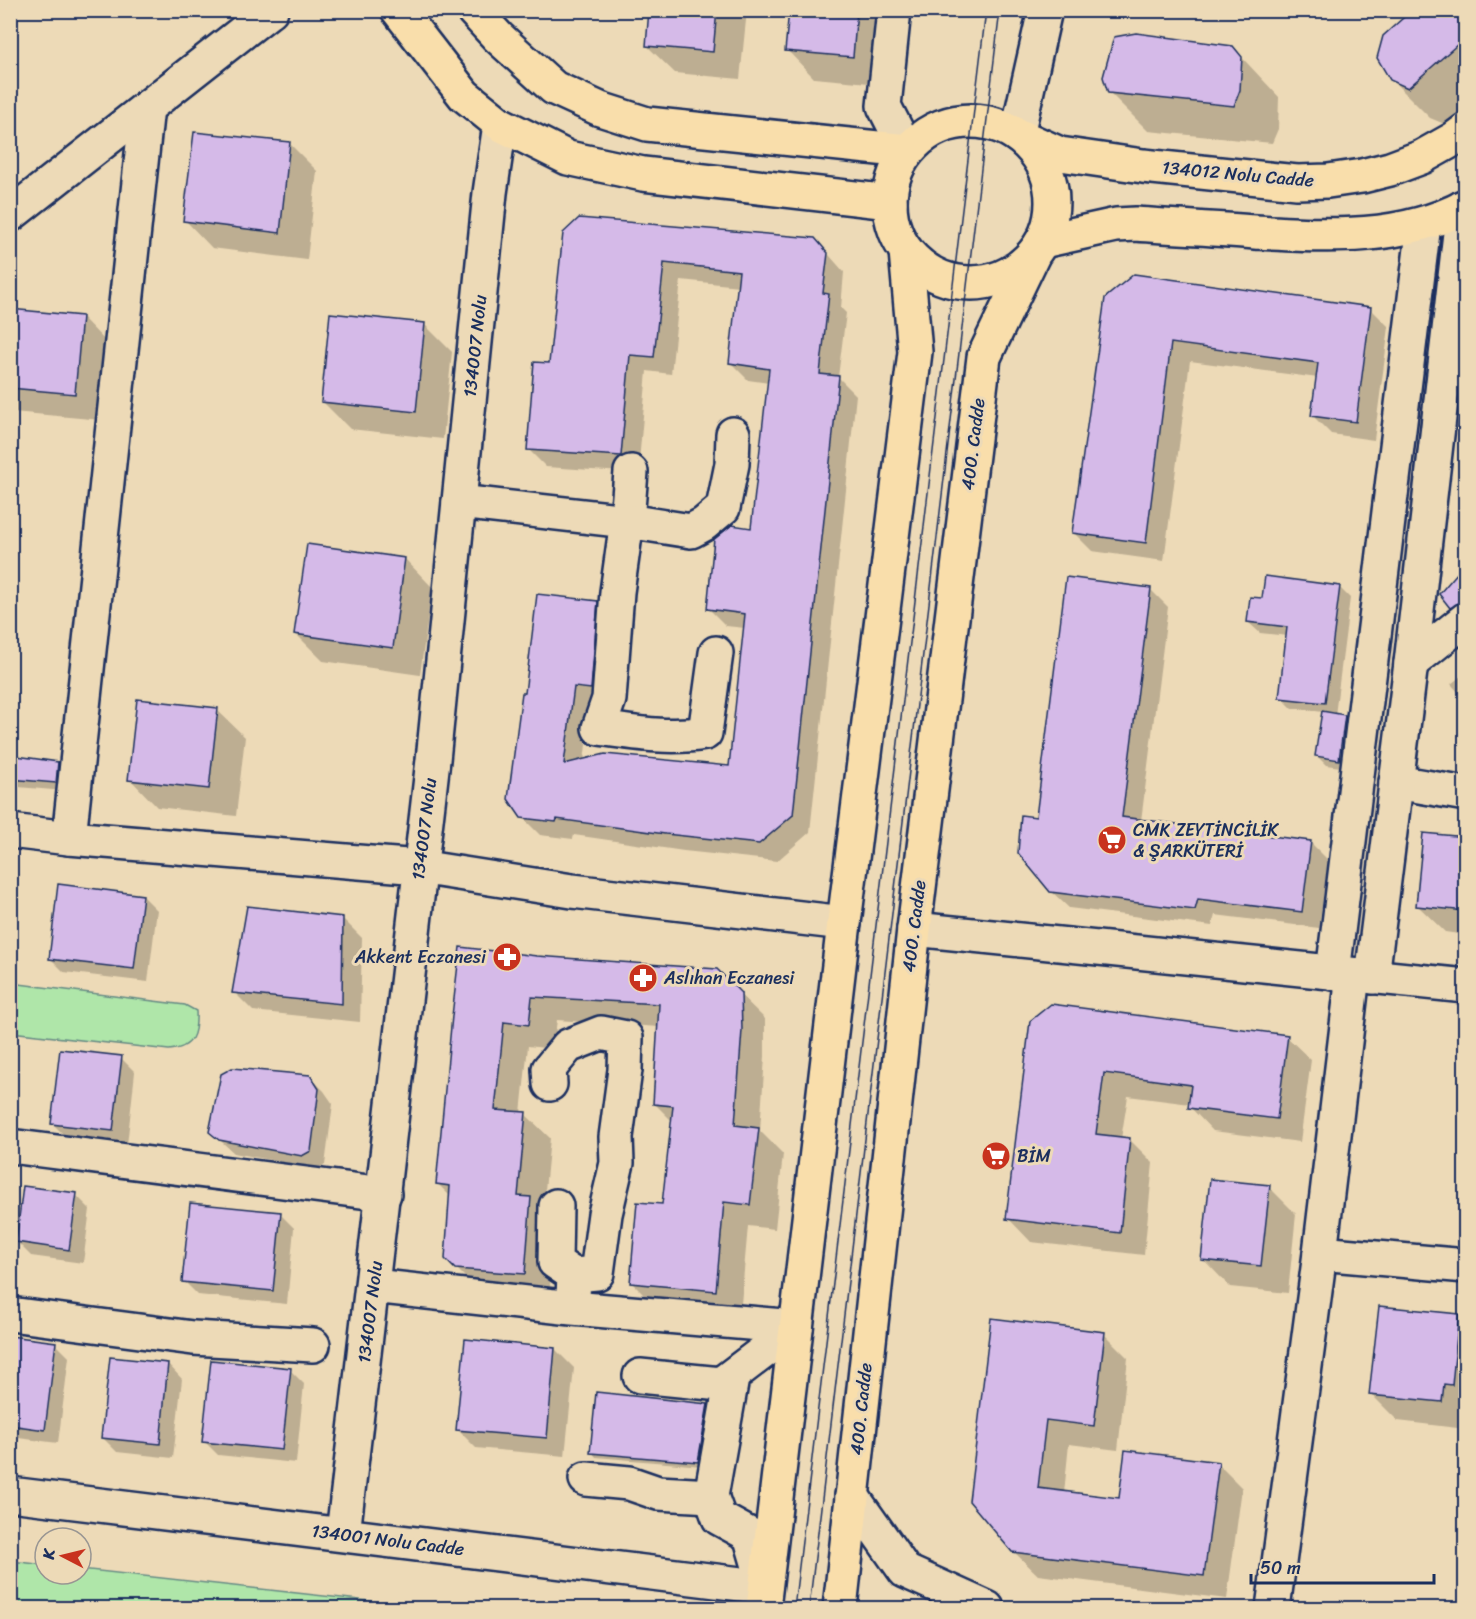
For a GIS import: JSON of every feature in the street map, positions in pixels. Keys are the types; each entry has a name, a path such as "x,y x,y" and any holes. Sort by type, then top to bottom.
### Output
{"main road":[{"path":"398,10 464,95 500,124 568,158 642,174 890,202"},
{"path":"473,10 498,37 555,88 600,109 647,124 907,151"},
{"path":"764,1598 915,352 906,251 891,216 890,202 894,175 907,151 925,134 947,124 973,120 995,124 1017,135 1035,151 1047,171 1052,195 1051,219 1038,248 1015,271 993,281 968,284 945,279 923,268 906,251"},
{"name":"134012 Nolu Cadde","path":"1017,135 1060,154 1143,166 1297,182 1328,181 1390,169 1422,157 1466,130"},
{"path":"1038,248 1116,225 1136,224 1300,235 1385,233 1424,224 1464,206"},
{"name":"400. Cadde","path":"840,1608 914,929 984,357 1038,248"}],"street":[{"path":"10,215 271,10"},
{"path":"894,10 884,106 907,151"},
{"path":"1017,135 1045,10"},
{"path":"69,838 147,107"},
{"name":"134007 Nolu","path":"343,1534 384,1194 432,760 490,193 500,124"},
{"path":"1353,975 1395,782 1464,206"},
{"path":"1273,1608 1320,1253 1353,975 1424,224"},
{"path":"459,502 691,531 704,524 723,508 732,464 733,434"},
{"path":"631,472 627,522 617,592 609,699 599,728 682,737 705,733 716,653"},
{"path":"1411,663 1466,619"},
{"path":"1395,782 1466,794"},
{"path":"10,831 419,867 572,891 844,923"},
{"path":"914,929 1466,986"},
{"path":"550,1084 549,1069 568,1046 601,1033 626,1038 625,1070 616,1137 617,1164 605,1214 597,1273 574,1275 555,1262 556,1206"},
{"path":"10,1146 384,1194"},
{"path":"1320,1253 1466,1266"},
{"path":"572,1308 574,1275"},
{"path":"373,1286 572,1308 796,1328"},
{"path":"10,1314 193,1338 314,1345"},
{"path":"640,1376 721,1384 796,1328"},
{"path":"732,1378 711,1496 719,1518 750,1535 764,1598"},
{"path":"586,1479 629,1483 658,1493 711,1496"},
{"name":"134001 Nolu Cadde","path":"10,1494 343,1534 764,1598"},
{"path":"852,1496 905,1571 987,1608"}],"green space":[{"path":"11,983 185,1005 196,1011 196,1026 189,1043 169,1050 11,1032"},
{"path":"11,1561 33,1564 33,1586 93,1586 93,1570 432,1608 11,1608"}],"building":[{"path":"649,10 717,10 713,52 646,46"},
{"path":"789,10 857,10 853,57 785,51"},
{"path":"1412,10 1466,10 1466,37 1408,88 1390,80 1377,58 1383,36"},
{"path":"1136,33 1233,46 1242,57 1240,90 1234,106 1108,93 1103,77 1114,37"},
{"path":"194,132 290,142 280,233 183,221"},
{"path":"579,218 815,238 828,253 823,293 829,294 820,374 839,376 793,815 759,844 557,819 556,822 521,818 508,799 522,693 525,693 537,594 598,601 591,689 574,687 564,764 605,754 729,766 745,614 707,609 714,539 732,525 751,528 769,369 729,363 739,271 664,263 654,357 630,355 621,456 527,450 534,362 549,363 563,233"},
{"path":"1134,274 1371,307 1356,422 1311,416 1318,363 1171,343 1146,543 1072,533 1105,298"},
{"path":"10,309 82,316 75,394 10,388"},
{"path":"330,313 425,323 416,412 321,402"},
{"path":"307,544 405,558 393,648 294,634"},
{"path":"1466,563 1466,601 1450,608 1439,594"},
{"path":"1265,576 1340,586 1325,703 1279,698 1287,627 1247,622 1250,597 1262,598"},
{"path":"1066,577 1151,588 1122,817 1311,841 1302,912 1198,899 1195,910 1050,892 1018,853 1021,815 1036,817"},
{"path":"137,699 218,708 209,789 128,780"},
{"path":"1322,711 1345,715 1339,760 1315,756"},
{"path":"10,755 58,762 56,783 10,779"},
{"path":"1423,833 1466,837 1466,911 1416,906"},
{"path":"58,884 143,895 134,969 49,959"},
{"path":"247,906 343,917 342,1004 232,993"},
{"path":"460,947 537,956 717,969 741,993 742,1030 735,1125 759,1128 750,1205 724,1202 716,1291 630,1283 637,1202 662,1204 673,1106 653,1104 659,1004 532,997 529,1025 504,1022 495,1110 526,1112 518,1196 531,1197 525,1274 455,1269 445,1259 450,1186 436,1184"},
{"path":"1051,1004 1288,1035 1277,1119 1188,1108 1191,1085 1104,1073 1096,1134 1130,1138 1120,1233 1006,1219 1030,1021"},
{"path":"60,1049 122,1056 113,1131 51,1124"},
{"path":"232,1068 310,1075 319,1089 311,1151 302,1156 219,1140 209,1132 221,1074"},
{"path":"1210,1179 1270,1185 1261,1266 1201,1260"},
{"path":"23,1186 77,1193 69,1250 16,1242"},
{"path":"190,1203 281,1212 273,1291 182,1282"},
{"path":"1379,1306 1459,1314 1452,1385 1444,1384 1442,1402 1369,1395"},
{"path":"991,1318 1105,1332 1094,1426 1046,1420 1038,1488 1119,1498 1125,1450 1219,1462 1204,1576 1012,1552 969,1501"},
{"path":"10,1336 56,1342 45,1430 10,1425"},
{"path":"465,1339 555,1348 547,1438 456,1430"},
{"path":"110,1357 168,1363 160,1444 101,1438"},
{"path":"211,1360 291,1368 282,1450 202,1442"},
{"path":"596,1392 708,1404 698,1462 590,1453"}],"tram line":[{"path":"794,1608 986,10"},
{"path":"809,1608 1000,10"}],"place":[{"name":"CMK ZEYTİNCİLİK & ŞARKÜTERİ","path":"1112,840"},
{"name":"Akkent Eczanesi","path":"507,957"},
{"name":"Aslıhan Eczanesi","path":"643,978"},
{"name":"BİM","path":"996,1156"}]}
